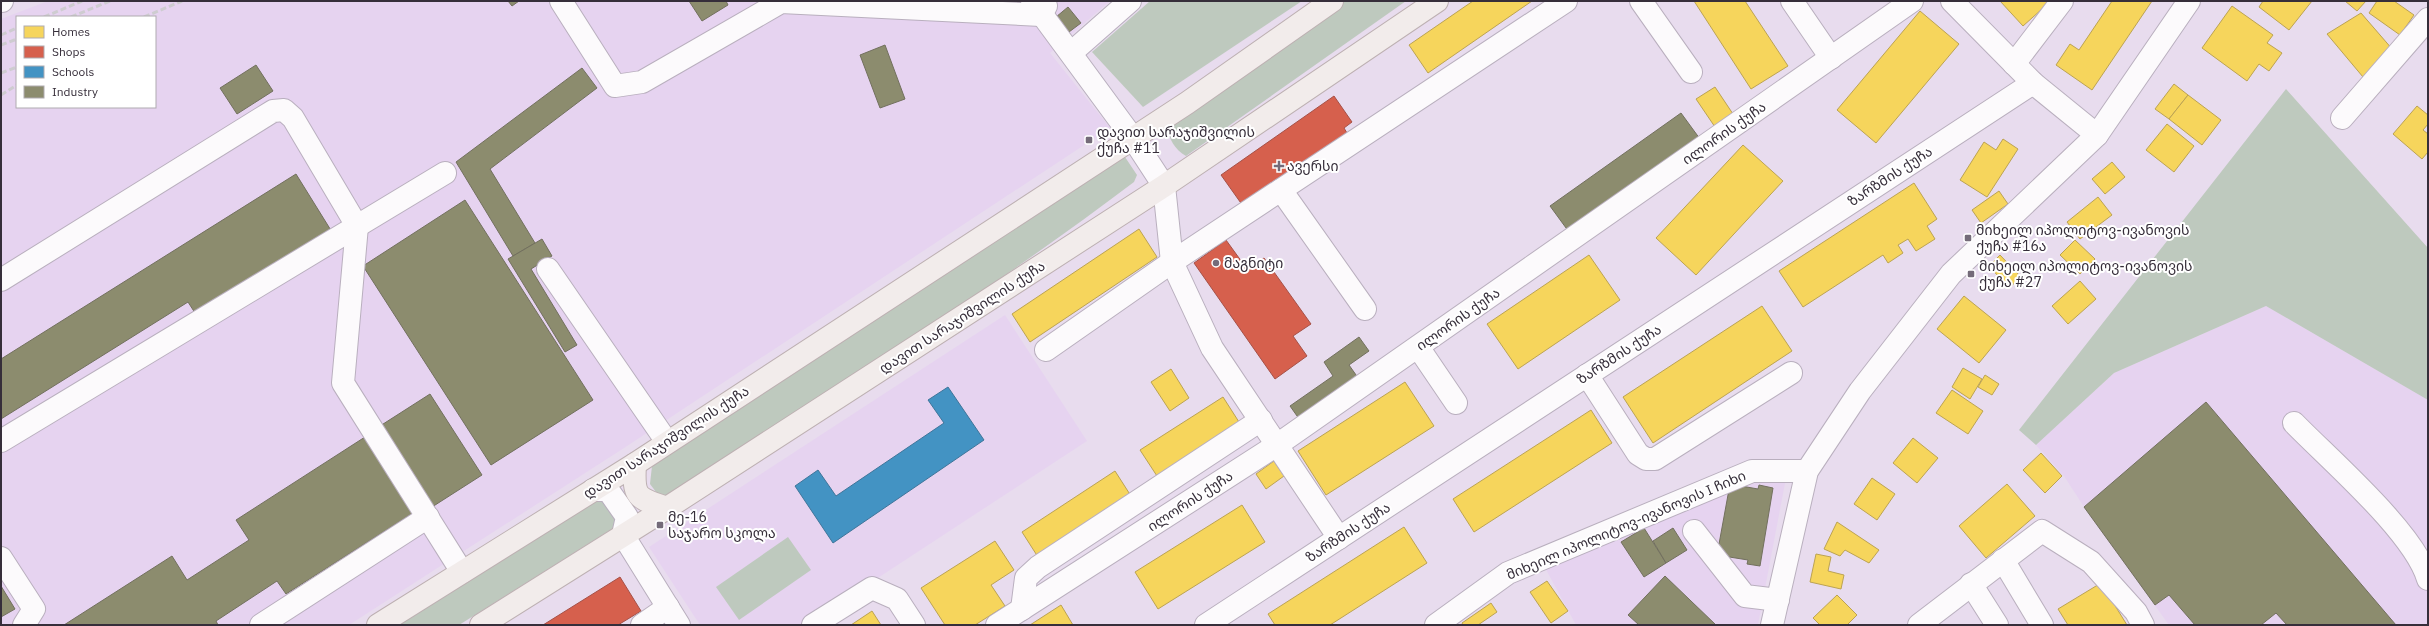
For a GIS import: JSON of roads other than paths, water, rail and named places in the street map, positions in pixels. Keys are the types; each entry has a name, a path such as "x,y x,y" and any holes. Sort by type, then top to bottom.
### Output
{"main road":[{"name":"დავით სარაჯიშვილის ქუჩა","path":"378,625 635,464 1132,137 1187,103 1332,1"},
{"name":"დავით სარაჯიშვილის ქუჩა","path":"481,625 667,508 1164,186 1437,1"},
{"path":"635,464 634,487 636,491 644,501 667,508"}],"street":[{"path":"561,1 615,86 642,82 781,2 1040,6 1071,53 1132,137 1164,186 1172,262 1212,348 1339,538"},
{"path":"1071,53 1130,1"},
{"path":"1046,350 1172,262 1566,1"},
{"path":"1640,1 1691,72"},
{"path":"1792,1 1831,58"},
{"name":"ილორის ქუჩა","path":"997,625 1278,445 1912,1"},
{"path":"1952,1 2032,83 2097,135"},
{"path":"2014,64 2062,1"},
{"path":"1772,625 1807,471 1860,391 1951,274 2097,135 2189,1"},
{"path":"2342,118 2428,19"},
{"name":"ზარზმის ქუჩა","path":"1206,625 2032,83"},
{"path":"1,280 273,111 284,110 293,118 357,226 343,383 462,572"},
{"path":"1,441 445,173"},
{"path":"1281,190 1365,309"},
{"path":"548,269 667,442"},
{"path":"1418,347 1456,403"},
{"path":"1587,375 1638,454 1646,459 1655,459 1791,373"},
{"path":"1022,609 1026,578 1038,567 1261,420"},
{"path":"2294,423 2390,519 2424,567 2428,579"},
{"name":"მიხეილ იპოლიტოვ-ივანოვის I ჩიხი","path":"1436,625 1508,573 1752,471 1807,471"},
{"path":"593,490 608,490 627,518 623,535 674,616 642,625"},
{"path":"261,625 428,517"},
{"path":"1694,531 1745,596 1778,600"},
{"path":"1919,625 2042,531 2091,562 2136,612 2143,625"},
{"path":"1,558 34,609 24,625"},
{"path":"2003,560 2042,625"},
{"path":"1971,584 1997,625"},
{"path":"814,625 872,588 897,599 914,625"}],"railway":[{"path":"46,16 82,1"},
{"path":"73,16 110,1"},
{"path":"146,16 182,1"},
{"path":"1,35 16,28"},
{"path":"1,45 16,39"},
{"path":"1,73 16,67"},
{"path":"1,95 16,86"}],"place":[{"name":"დავით სარაჯიშვილის ქუჩა #11","path":"1089,140"},
{"name":"ავერსი","path":"1279,166"},
{"name":"მიხეილ იპოლიტოვ-ივანოვის ქუჩა #16ა","path":"1968,238"},
{"name":"მაგნიტი","path":"1216,263"},
{"name":"მიხეილ იპოლიტოვ-ივანოვის ქუჩა #27","path":"1971,274"},
{"name":"მე-16 საჯარო სკოლა","path":"660,525"}]}
